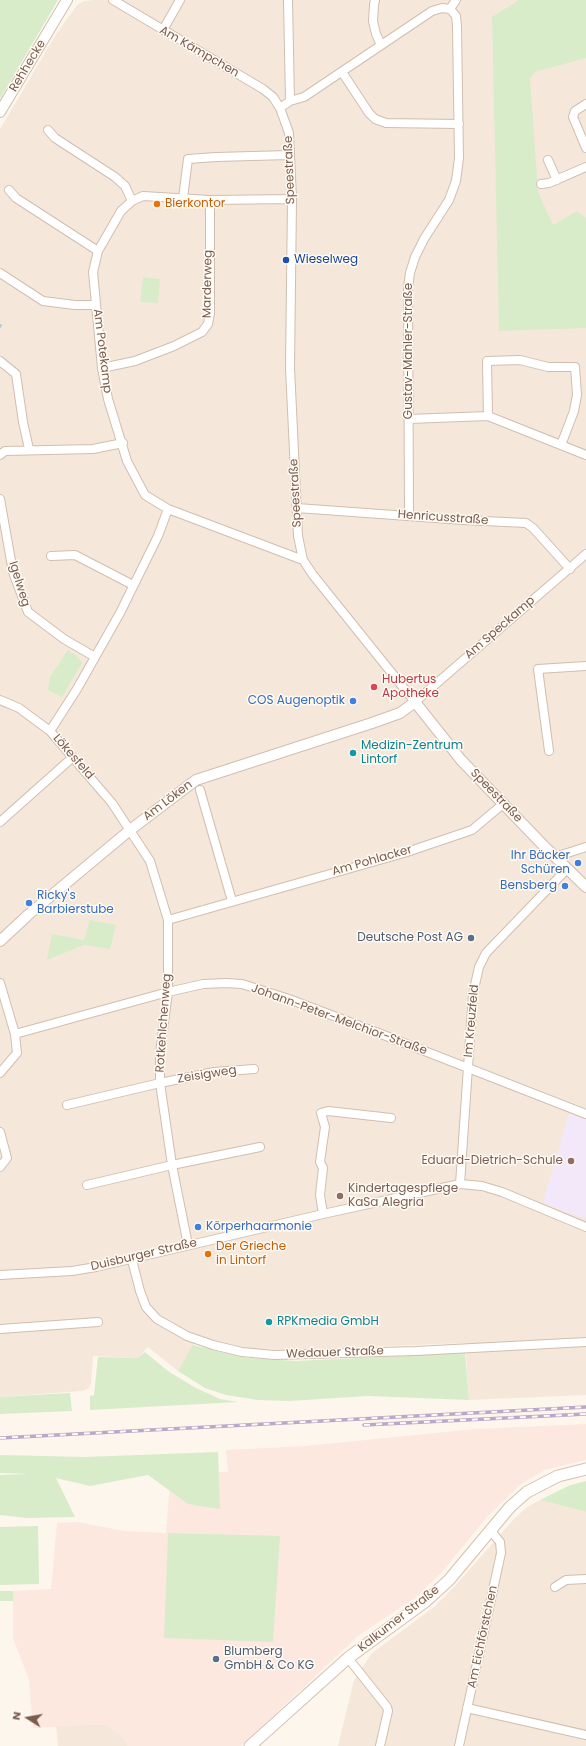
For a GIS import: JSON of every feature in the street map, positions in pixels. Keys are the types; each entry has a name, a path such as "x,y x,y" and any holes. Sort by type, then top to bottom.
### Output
{"main road":[{"name":"Kalkumer Straße","path":"250,1746 348,1658 426,1600 449,1580 510,1507 527,1492 558,1476 586,1469"}],"street":[{"name":"Rehhecke","path":"0,112 67,0"},
{"name":"Rehhecke","path":"56,20 73,0"},
{"name":"Am Kämpchen","path":"112,0 263,89 273,98 280,108"},
{"path":"162,30 180,0"},
{"path":"288,0 290,101"},
{"path":"376,0 374,5 373,21 376,34 381,45"},
{"path":"280,108 290,101 304,97 432,12 442,8 450,9 456,0"},
{"name":"Gustav-Mahler-Straße","path":"410,515 408,288 410,273 424,238 449,200 456,181 459,158 457,26 456,16 450,9"},
{"path":"342,72 369,113 375,119 386,123 459,124"},
{"path":"586,104 575,112 573,117 574,123 586,148"},
{"name":"Speestraße","path":"280,108 289,133 292,199 290,368 298,536 303,560 313,575 461,760 586,887"},
{"path":"48,130 55,138 116,177 124,186 132,201 143,196 210,200 292,199"},
{"path":"183,198 188,159 216,156 290,155"},
{"path":"548,160 557,180"},
{"path":"541,184 557,180 586,167"},
{"path":"9,190 16,198 98,251"},
{"name":"Marderweg","path":"102,368 135,362 174,346 202,332 208,324 210,313 210,200"},
{"name":"Am Potekamp","path":"132,201 121,211 98,251 93,272 102,368 108,399 123,443 127,461 145,495 168,509 303,560"},
{"path":"0,273 43,301 75,305 96,305"},
{"path":"488,416 487,361 520,360 548,367 575,367 577,395 574,411 561,445"},
{"path":"0,361 16,374 23,422 30,449"},
{"path":"409,419 488,416 586,455"},
{"path":"0,456 5,451 30,449 93,449 123,443"},
{"name":"Igelweg","path":"0,499 13,572 28,612 64,639 95,657"},
{"name":"Henricusstraße","path":"297,508 526,523 533,528 570,569"},
{"path":"50,731 77,689 120,612 158,536 168,509"},
{"name":"Am Speckamp","path":"415,702 586,554"},
{"path":"52,556 75,555 133,585"},
{"path":"549,751 538,669 586,666"},
{"name":"Lökesfeld","path":"0,700 19,708 50,731 112,802 130,830"},
{"name":"Am Löken","path":"0,941 28,915 130,830 196,780 372,723 400,713 415,702"},
{"path":"0,822 73,757"},
{"path":"200,790 232,901"},
{"name":"Am Pohlacker","path":"168,920 404,853 472,830 503,804"},
{"name":"Rotkehlchenweg","path":"130,830 150,861 168,920 168,992 161,1040 160,1083 172,1165 188,1245"},
{"path":"555,857 586,847"},
{"name":"Im Kreuzfeld","path":"460,1184 473,994 478,972 486,953 567,869"},
{"path":"0,983 15,1034 17,1053 0,1073"},
{"name":"Johann-Peter-Melchior-Straße","path":"15,1034 168,992 203,984 242,984 289,999 586,1114"},
{"name":"Zeisigweg","path":"67,1105 160,1083 226,1070 254,1069"},
{"path":"323,1214 320,1195 323,1168 320,1162 324,1127 321,1114 328,1111 391,1118"},
{"path":"0,1132 7,1158 0,1167"},
{"path":"87,1186 172,1165 260,1148"},
{"name":"Duisburger Straße","path":"0,1274 72,1271 132,1260 188,1245 460,1184 482,1186 502,1192 586,1227"},
{"name":"Wedauer Straße","path":"132,1260 146,1307 157,1319 187,1336 213,1345 242,1352 282,1355 586,1342"},
{"path":"0,1329 98,1322"},
{"name":"Am Eichförstchen","path":"459,1746 501,1553 498,1538 491,1531"},
{"path":"555,1586 566,1580 586,1579"},
{"path":"348,1658 388,1711 380,1746"},
{"path":"467,1708 586,1735"}],"shaded area":[{"path":"552,0 564,63 586,58 586,1395 469,1400 465,1343 286,1350 255,1349 224,1344 200,1336 178,1371 148,1347 138,1358 93,1356 91,1383 89,1388 83,1391 0,1397 0,129 55,36 77,5 84,1"},
{"name":"Eduard-Dietrich-Schule","path":"569,1114 586,1120 586,1219 543,1203"},
{"path":"586,1424 586,1460 545,1470 521,1484 488,1516 442,1572 415,1598 358,1636 241,1746 127,1746 127,1741 107,1724 33,1728 29,1680 13,1638 13,1591 51,1589 57,1523 77,1522 124,1531 166,1533 171,1472 228,1472 226,1450 305,1446 476,1429"},
{"path":"540,1500 586,1512 586,1746 338,1746 354,1680 372,1653 434,1607 454,1587 514,1519 527,1507"},
{"path":"107,1724 127,1741 127,1746 58,1746 56,1726"}],"green space":[{"path":"0,0 58,0 0,99"},
{"path":"519,0 586,0 586,58 535,72 530,79 538,192 553,225 577,211 586,218 586,328 499,331 492,17"},
{"path":"143,277 160,279 158,303 140,302"},
{"path":"68,650 78,657 82,663 62,697 48,690 50,677"},
{"path":"90,920 116,925 110,949 84,945 47,960 52,934 84,940"},
{"path":"193,1345 247,1358 296,1361 465,1353 469,1400 368,1396 289,1401 258,1400 226,1395 205,1388 178,1371"},
{"path":"145,1352 168,1371 194,1387 220,1399 238,1402 90,1410 90,1396 94,1395 98,1357 138,1358"},
{"path":"70,1393 72,1411 0,1414 0,1397"},
{"path":"218,1452 220,1509 188,1504 148,1475 90,1486 56,1478 75,1517 27,1518 0,1515 0,1475 29,1474 0,1473 0,1455 85,1457"},
{"path":"586,1481 586,1512 540,1500 568,1486"},
{"path":"38,1526 39,1584 0,1585 0,1527"},
{"path":"168,1533 280,1536 273,1642 164,1638"},
{"path":"0,1591 13,1591 13,1601 0,1601"}],"railway":[{"path":"0,1438 586,1407"},
{"path":"364,1425 586,1414"}],"place":[{"name":"Bierkontor","path":"157,204"},
{"name":"Wieselweg","path":"286,260"},
{"name":"Hubertus Apotheke","path":"374,687"},
{"name":"COS Augenoptik","path":"353,701"},
{"name":"Medizin-Zentrum Lintorf","path":"353,753"},
{"name":"Ihr Bäcker Schüren","path":"578,863"},
{"name":"Bensberg","path":"565,886"},
{"name":"Ricky's Barbierstube","path":"29,903"},
{"name":"Deutsche Post AG","path":"471,938"},
{"name":"Eduard-Dietrich-Schule","path":"571,1161"},
{"name":"Kindertagespflege KaSa Alegria","path":"340,1196"},
{"name":"Körperhaarmonie","path":"198,1227"},
{"name":"Der Grieche in Lintorf","path":"208,1254"},
{"name":"RPKmedia GmbH","path":"269,1322"},
{"name":"Blumberg GmbH & Co KG","path":"216,1659"}]}
